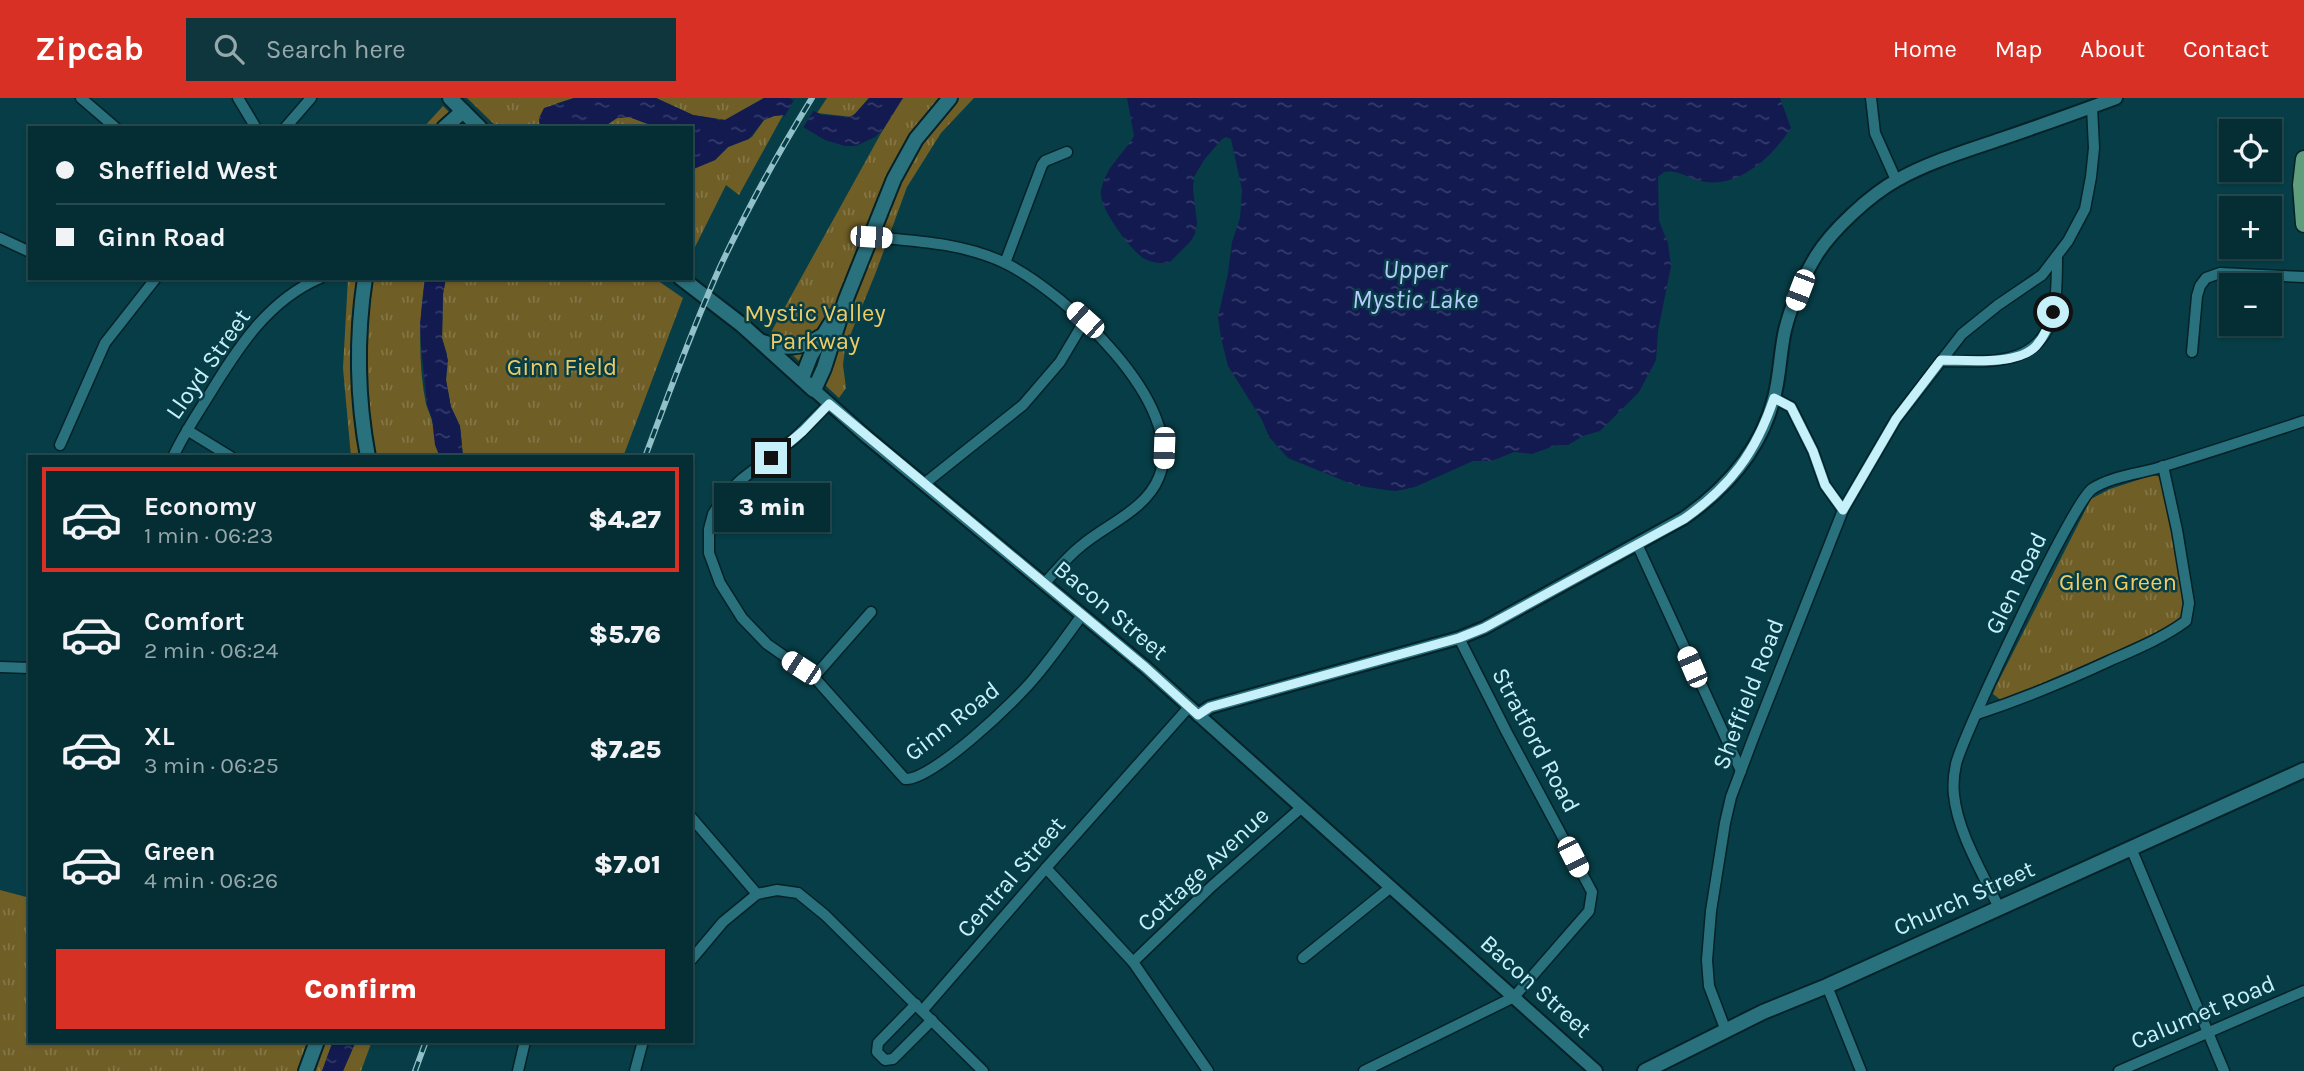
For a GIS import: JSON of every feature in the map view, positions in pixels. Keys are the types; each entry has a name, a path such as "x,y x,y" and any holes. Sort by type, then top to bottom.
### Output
{"highway":[{"path":"2304,159 2301,185 2304,224"}],"main road":[{"path":"450,98 478,126"},
{"path":"814,390 824,368 846,299 902,163 924,128 950,98"},
{"path":"446,126 463,111"},
{"path":"365,280 358,361 361,411 368,455"},
{"name":"Bacon Street","path":"684,280 760,340 814,390"},
{"path":"802,378 806,364 846,299"},
{"path":"760,340 776,345 795,346 811,343 824,334"},
{"name":"Church Street","path":"1645,1071 1763,1012 1827,986 2304,770"},
{"path":"306,1071 316,1043"}],"street":[{"path":"81,98 114,126"},
{"path":"238,98 255,126"},
{"path":"287,126 311,98"},
{"path":"1871,98 1875,132 1896,180"},
{"path":"1194,711 1459,638 1484,628 1684,519 1707,502 1734,475 1754,448 1774,398 1785,330 1816,256 1846,221 1896,180 1972,149 2116,98"},
{"name":"Sheffield Road","path":"1726,1031 1709,986 1707,960 1725,823 1741,771 1843,510 1896,419 1962,334 2042,275 2068,242 2085,209 2094,148 2092,107"},
{"path":"1005,263 1042,165 1045,161 1067,152"},
{"path":"871,237 929,241 969,249 1005,263 1051,291 1085,320 1122,363 1155,415 1161,432 1163,465 1159,479 1150,493 1136,507 1080,546 1044,583"},
{"path":"0,239 28,251"},
{"path":"1941,360 2009,359 2034,348 2045,333 2053,312 2057,256"},
{"path":"2192,352 2197,296 2206,278 2220,273 2304,276"},
{"path":"60,445 104,343 154,280"},
{"name":"Lloyd Street","path":"174,455 235,355 261,321 292,293 316,280"},
{"path":"924,484 1023,405 1060,362 1085,320"},
{"name":"Bacon Street","path":"814,390 1194,711 1596,1071"},
{"path":"1774,398 1791,407 1813,451 1825,485 1843,510"},
{"name":"Ginn Road","path":"829,404 795,438 730,490 713,514 709,529 709,553 736,609 767,644 814,677 905,779 915,779 950,756 1001,714 1035,678 1082,615"},
{"name":"Glen Road","path":"1999,908 1963,830 1954,795 1956,765 1967,732 2069,522 2089,490 2304,421"},
{"path":"187,430 228,455"},
{"path":"1977,714 2027,697 2167,635 2186,621 2189,603 2163,467"},
{"path":"1637,544 1741,771"},
{"path":"814,677 871,612"},
{"name":"Stratford Road","path":"1459,638 1592,892 1589,911 1514,997"},
{"path":"0,667 28,668"},
{"name":"Central Street","path":"932,1020 893,1059 885,1060 880,1057 877,1052 878,1043 919,1007 1046,867 1194,711"},
{"name":"Cottage Avenue","path":"1133,962 1212,886 1302,807"},
{"path":"693,819 757,894"},
{"path":"2131,848 2224,1071"},
{"path":"1046,867 1133,962 1208,1071"},
{"path":"1303,958 1391,887"},
{"path":"693,958 723,922 757,894 777,890 798,893 825,915 983,1071"},
{"path":"1827,986 1861,1071"},
{"name":"Calumet Road","path":"2119,1071 2304,991"},
{"path":"1364,1071 1514,997"},
{"path":"518,1070 525,1043"},
{"path":"635,1071 642,1043"}],"green space":[{"path":"467,98 574,98 555,104 539,118 540,126 496,126"},
{"path":"656,98 764,98 725,120 693,115"},
{"path":"827,98 869,98 852,117 817,113"},
{"name":"Mystic Valley Parkway","path":"903,98 974,98 941,133 907,187 845,348 843,365 846,388 839,398 770,334"},
{"path":"443,106 463,126 425,126"},
{"name":"Mystic Valley Parkway","path":"783,115 739,195 726,185 693,251 693,169 715,160 728,147 752,137 764,120"},
{"path":"629,117 654,126 605,126 617,118"},
{"path":"348,280 425,280 421,325 422,373 426,404 439,455 351,455 343,368"},
{"name":"Ginn Field","path":"446,280 657,280 683,298 624,455 463,455 460,426 451,407 446,380 447,354 442,338"},
{"name":"Glen Green","path":"2153,475 2161,477 2172,528 2182,592 2181,619 2171,627 2002,701 1993,694 1996,686 2091,499 2110,489"},
{"path":"0,890 28,897 28,1043 332,1043 322,1071 0,1071"},
{"path":"355,1043 371,1043 361,1071 343,1071"}],"water":[{"path":"574,98 656,98 693,115 725,120 764,98 789,98 822,115 849,117 869,98 903,98 883,130 856,146 825,140 783,115 774,116 764,120 749,139 728,147 715,160 693,169 693,126 654,126 629,117 617,118 605,126 540,126 539,118 544,108"},
{"name":"Upper Mystic Lake","path":"1127,98 1780,98 1791,128 1775,149 1741,176 1715,182 1701,181 1669,171 1658,177 1659,221 1668,243 1671,266 1658,331 1656,360 1639,392 1600,431 1583,436 1568,445 1557,445 1532,454 1514,452 1492,461 1473,461 1415,487 1396,491 1354,485 1288,458 1269,437 1262,420 1228,366 1218,317 1232,242 1240,218 1242,190 1231,139 1222,139 1194,177 1197,223 1195,234 1170,262 1156,263 1143,258 1116,227 1104,207 1101,191 1110,168 1134,136"},
{"path":"425,280 446,280 442,338 448,360 446,380 451,407 460,426 463,455 439,455 435,445 432,419 427,405 420,324"},
{"path":"332,1043 355,1043 343,1071 322,1071"}],"pier":[{"path":"795,98 815,108 802,130 783,119"}],"railway":[{"path":"646,455 690,337 720,267 763,181 812,98"},
{"path":"415,1071 425,1043"}],"route":[{"path":"771,458 829,404 1145,667 1198,715 1210,707 1459,638 1484,628 1684,519 1707,502 1734,475 1754,448 1774,398 1791,407 1813,451 1825,485 1843,510 1896,419 1941,360 2009,359 2034,348 2045,333 2053,312"}]}
